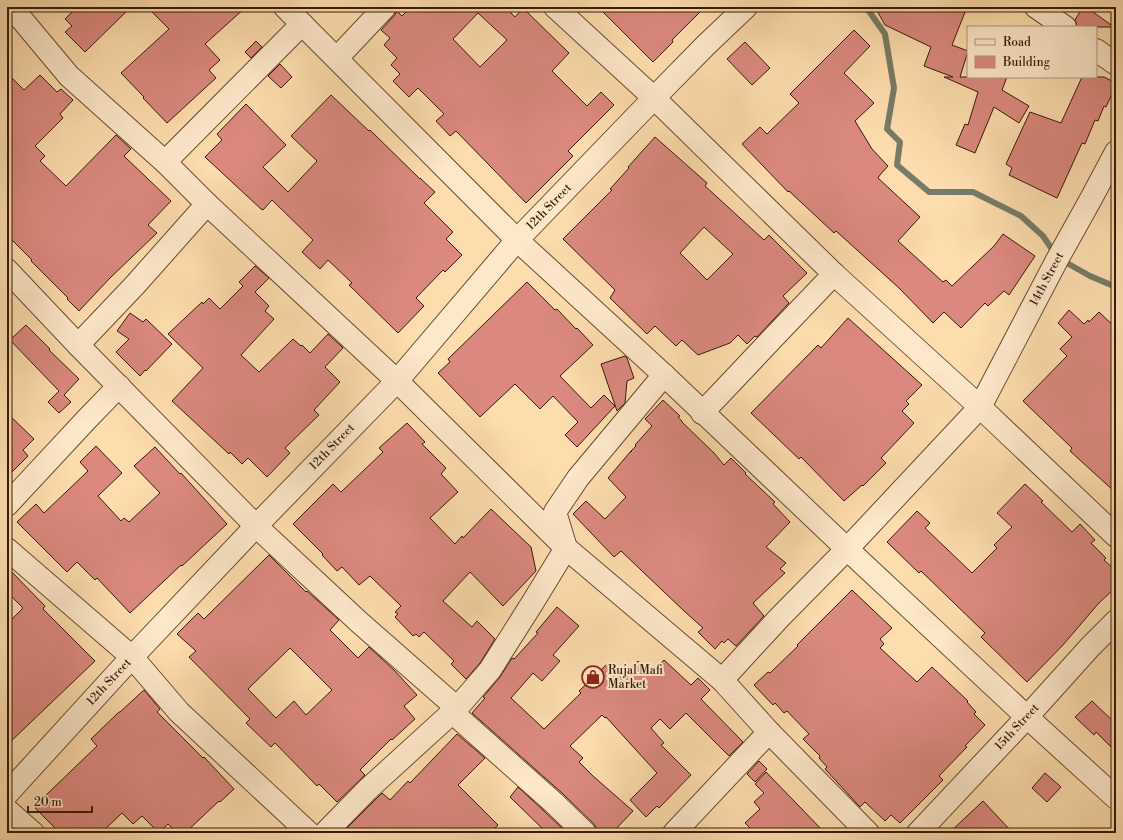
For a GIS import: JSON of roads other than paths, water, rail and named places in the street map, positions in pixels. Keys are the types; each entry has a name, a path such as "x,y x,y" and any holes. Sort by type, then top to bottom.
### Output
{"street":[{"path":"15,7 18,15 69,76 165,162 206,204 397,381 566,548 722,680 769,732 868,833"},
{"path":"285,7 517,240 664,375 702,413 847,549 1116,798"},
{"path":"336,58 385,7"},
{"path":"555,7 654,98 834,274 980,407 1116,536"},
{"name":"12th Street","path":"7,794 132,657 256,526 397,381 517,240 706,45 746,7"},
{"path":"1036,7 1063,26"},
{"path":"165,162 302,24"},
{"path":"1097,51 1116,64"},
{"name":"14th Street","path":"722,680 980,407 1058,258 1116,152"},
{"path":"78,345 135,285 206,204"},
{"path":"7,270 78,345 256,526 455,710 585,833"},
{"path":"702,413 834,274"},
{"path":"325,833 367,790 455,710 490,670 566,548 555,512 578,478 664,375"},
{"path":"7,505 119,386"},
{"path":"7,549 132,657 179,712 309,833"},
{"name":"15th Street","path":"918,833 1027,717 1090,647 1116,621"},
{"path":"674,833 769,732"},
{"path":"7,810 33,833"}],"waterway":[{"path":"866,7 885,34 894,88 887,129 900,142 897,165 929,192 973,192 1021,216 1043,236 1058,258 1090,276 1116,287"}],"place":[{"name":"Rujal Mafi Market","path":"593,677"}]}
